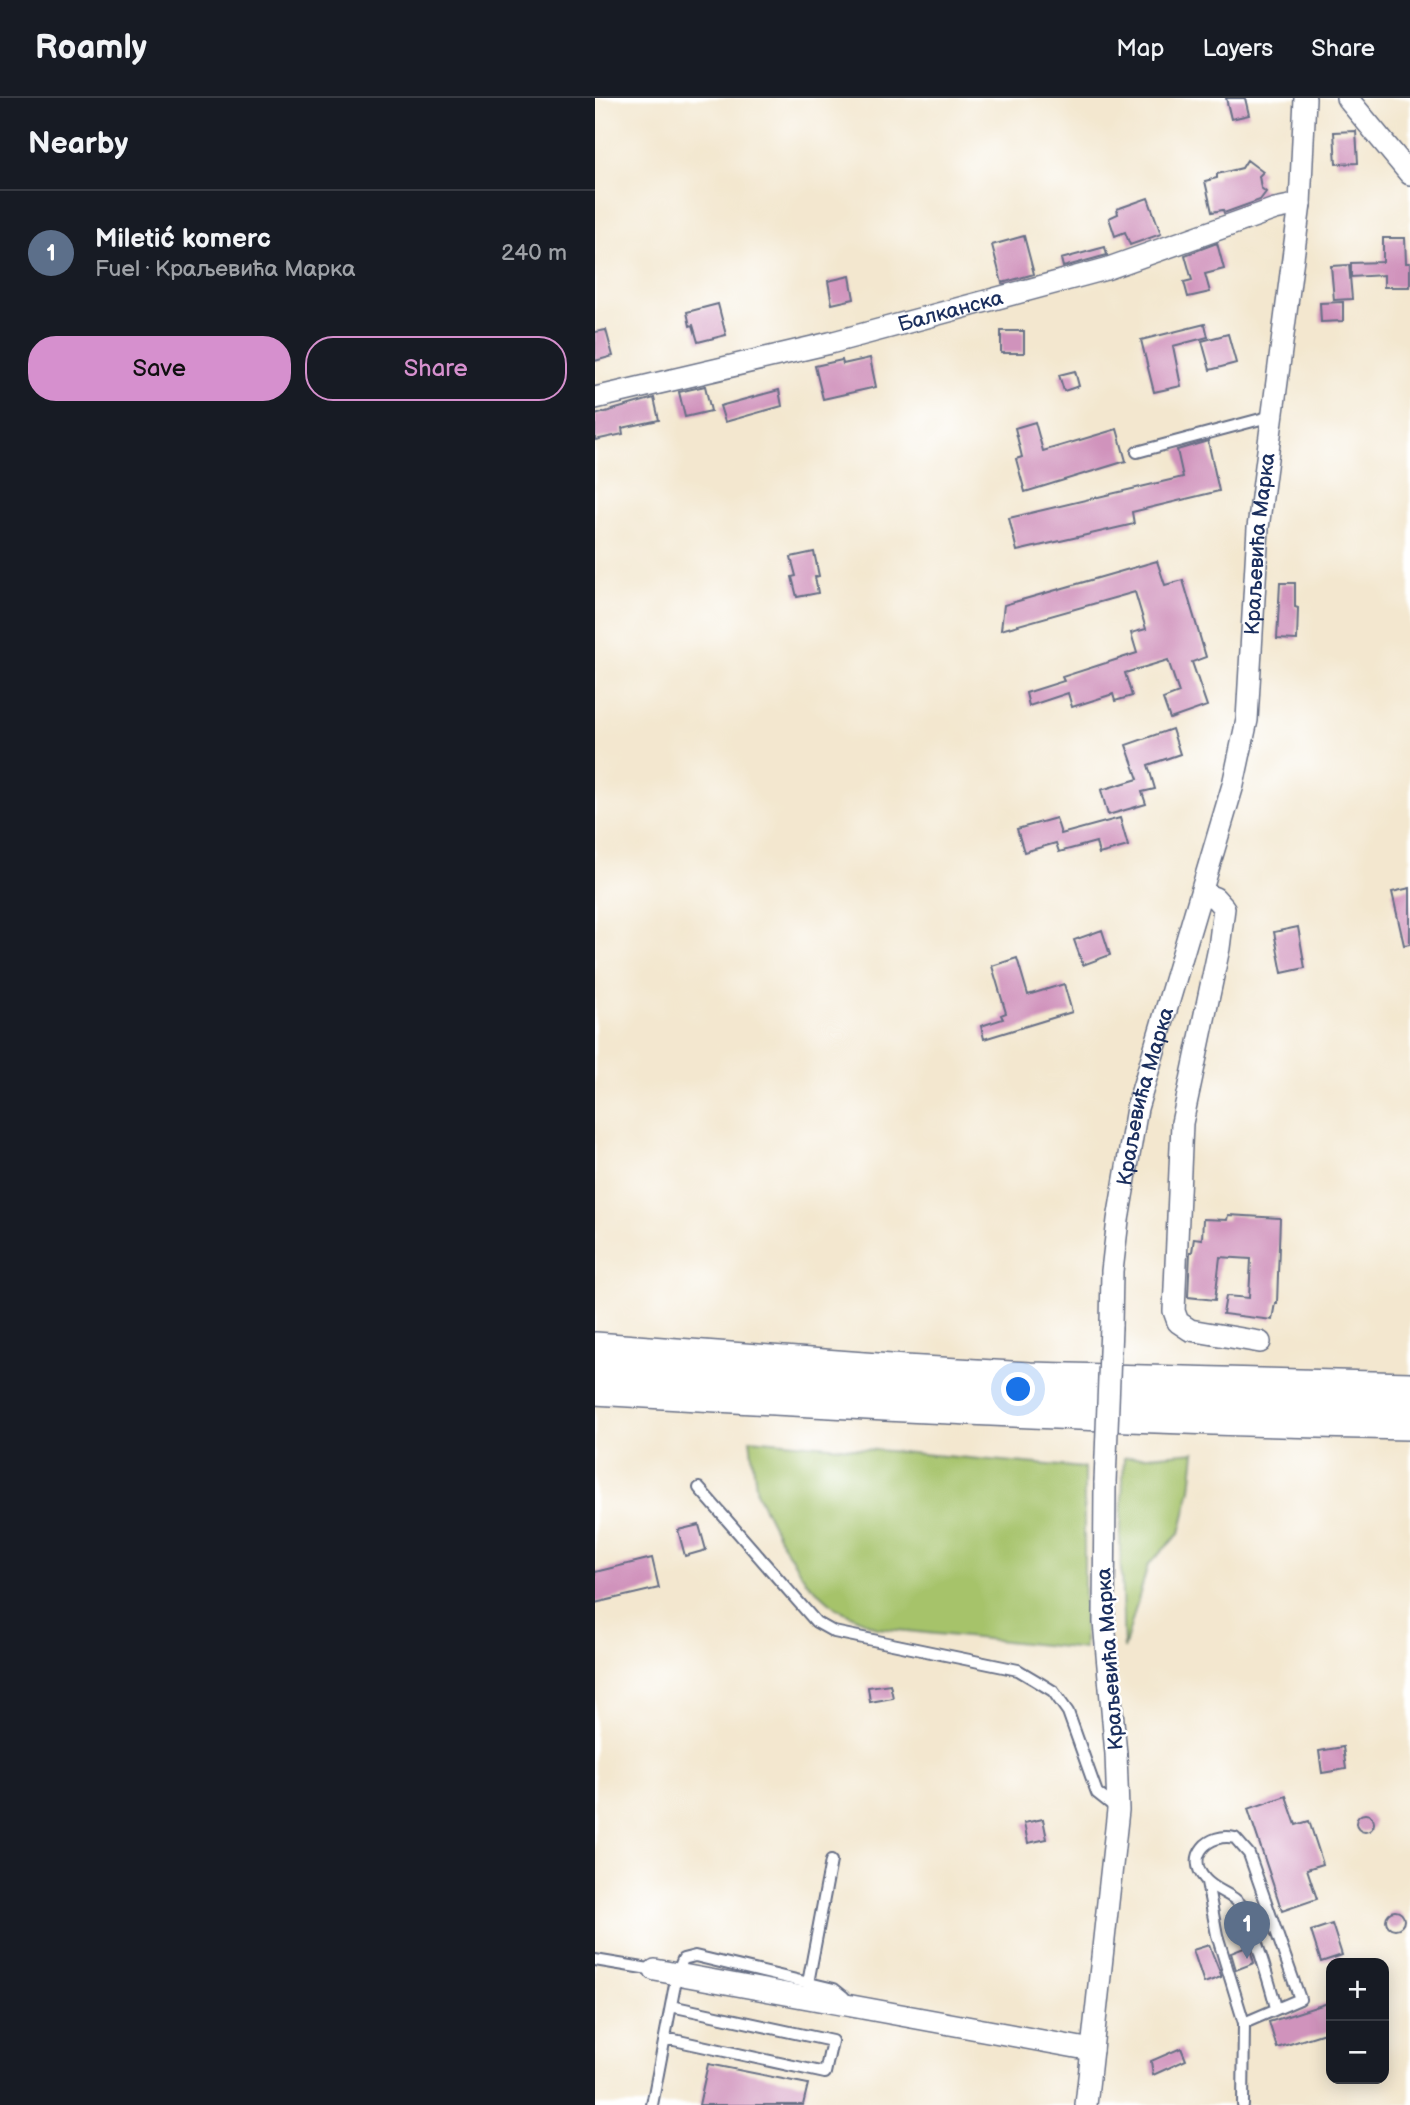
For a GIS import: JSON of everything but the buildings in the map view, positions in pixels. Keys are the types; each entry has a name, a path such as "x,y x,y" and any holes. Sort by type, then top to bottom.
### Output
{"highway":[{"path":"595,1351 1030,1381 1410,1391"},
{"path":"595,1385 931,1406 1167,1416 1410,1421"}],"street":[{"name":"Краљевића Марка","path":"1086,2105 1118,1810 1104,1622 1105,1482 1112,1271 1134,1121 1240,760 1247,720 1258,528 1300,204 1305,98"},
{"path":"1347,98 1410,174"},
{"name":"Балканска","path":"595,398 830,343 1106,269 1275,209 1300,204"},
{"path":"1202,893 1215,898 1224,908 1219,948 1182,1123 1174,1311 1178,1322 1189,1330 1260,1342"},
{"path":"655,1970 1092,2050"},
{"path":"1086,2105 1093,2105"}],"lane":[{"path":"1137,452 1272,416"},
{"path":"699,1488 816,1622 834,1632 1018,1670 1053,1691 1068,1712 1097,1793 1118,1810"},
{"path":"1244,2023 1300,1999 1249,1854 1235,1838 1216,1837 1207,1842 1199,1854 1199,1871 1207,1882 1234,1898 1244,1908 1267,1972 1276,2008"},
{"path":"809,1983 831,1861"},
{"path":"1207,1882 1217,1935 1244,2023 1243,2105"},
{"path":"652,2105 677,1974 683,1959 695,1956 834,1989 843,1997 843,2003"},
{"path":"595,1960 655,1970"},
{"path":"665,2038 825,2073 832,2041 671,2006"}],"green space":[{"path":"750,1439 1084,1468 1084,1649 877,1628 836,1608 806,1581 780,1540 757,1494"},
{"path":"1195,1452 1191,1489 1180,1533 1148,1565 1124,1649 1120,1544 1124,1458"}],"place":[{"name":"Miletić komerc","path":"1247,1959"}]}
